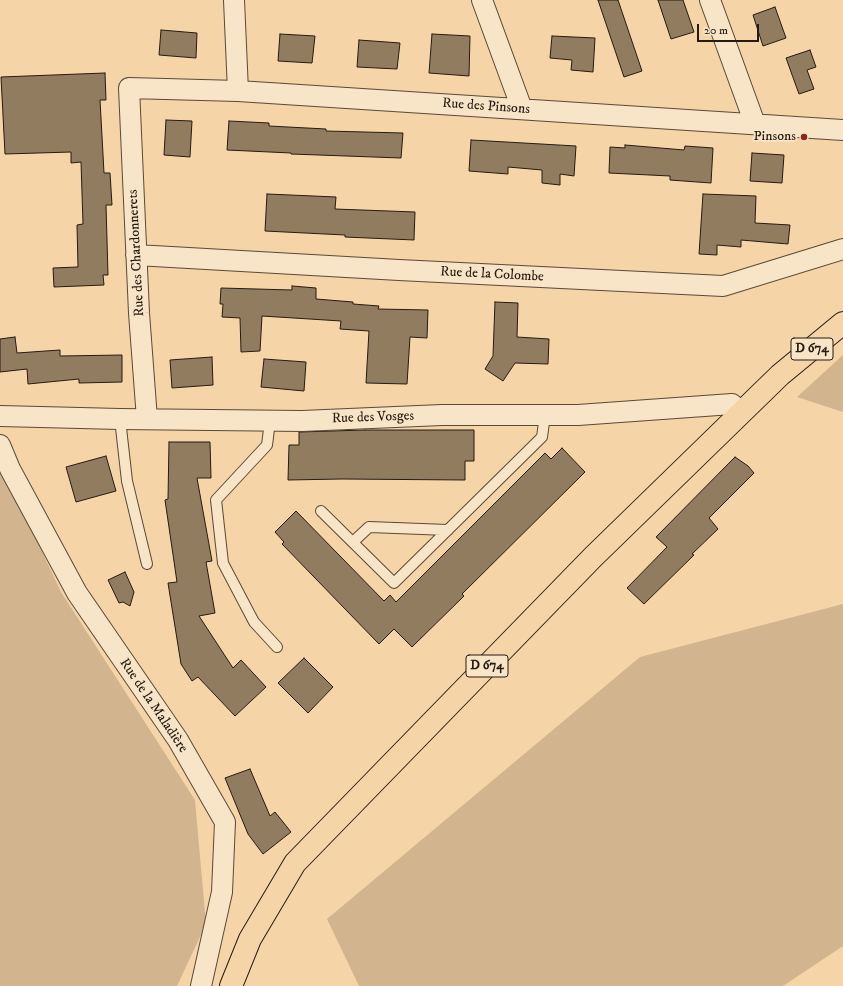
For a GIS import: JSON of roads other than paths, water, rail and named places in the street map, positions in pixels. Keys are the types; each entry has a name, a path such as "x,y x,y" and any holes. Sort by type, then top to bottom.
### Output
{"main road":[{"name":"D 674","path":"231,986 250,939 295,863 593,557 780,375 843,323"}],"street":[{"path":"234,0 238,91"},
{"path":"482,0 522,110"},
{"path":"710,0 755,124"},
{"name":"Rue des Pinsons","path":"129,88 238,91 843,130"},
{"name":"Rue des Chardonnerets","path":"129,88 136,255 147,419"},
{"name":"Rue de la Colombe","path":"136,255 421,272 723,286 843,249"},
{"name":"Rue des Vosges","path":"0,416 302,421 442,415 578,415 732,404 742,412"},
{"name":"Rue de la Maladière","path":"0,445 10,468 77,593 178,740 225,822 222,892 200,986"}],"lane":[{"path":"321,511 394,583 542,437 545,415"},
{"path":"120,419 127,481 147,564"},
{"path":"270,421 268,445 216,500 223,563 254,622 277,647"},
{"path":"353,542 369,527 448,530"}],"place":[{"name":"Pinsons","path":"804,137"}]}
